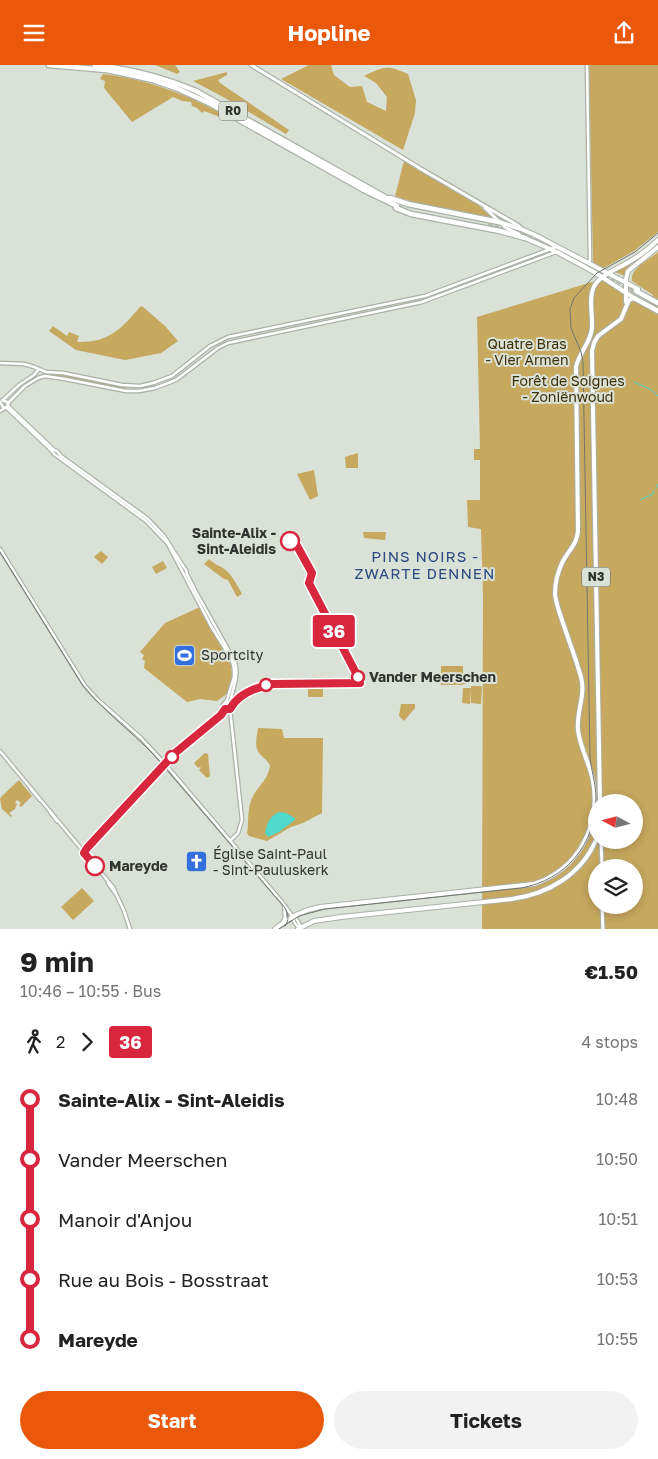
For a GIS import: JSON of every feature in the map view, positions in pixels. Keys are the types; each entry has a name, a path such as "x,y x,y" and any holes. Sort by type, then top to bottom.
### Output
{"highway":[{"name":"R0","path":"49,65 126,74 153,80 176,88 211,104 364,190 366,193 397,207"},
{"name":"R0","path":"95,65 143,73 196,91 360,183 408,207 491,221"},
{"path":"397,207 420,213 499,222"},
{"path":"397,207 411,214 500,231 525,238"},
{"path":"635,294 658,302"},
{"path":"635,294 658,309"}],"main road":[{"path":"251,65 476,202 519,226 521,229"},
{"path":"476,202 491,221"},
{"path":"499,222 508,230 525,238 550,249 558,249"},
{"path":"499,222 521,229 599,272 625,282 635,294"},
{"path":"598,281 635,258 658,240"},
{"path":"626,307 625,282 629,269 658,247"},
{"path":"598,281 599,272"},
{"path":"605,275 626,293 635,294"},
{"name":"N3","path":"594,794 591,773 580,741 577,724 582,682 558,609 555,593 558,573 564,559 576,543 578,535 576,367 592,331 592,292 598,281"},
{"path":"610,281 619,285 625,282"},
{"path":"626,307 635,294"},
{"name":"N3","path":"600,794 592,351 596,338 621,319 626,307"},
{"name":"N3","path":"275,929 303,912 320,907 526,885 542,881 572,861 588,834"},
{"path":"298,929 320,920 512,899 540,893 571,875 586,859 592,849"},
{"path":"602,914 603,929"}],"street":[{"path":"587,65 590,260 588,266"},
{"path":"536,242 542,247 541,252"},
{"path":"229,709 224,707 228,702 236,681 235,662 185,573 186,570 183,569 164,536 148,519 55,452 6,406 0,405 1,402 36,372 62,373 122,385 140,386 153,383 170,377 210,346 228,337 425,296 550,249"},
{"path":"0,411 23,388 38,378 43,377 65,379 117,390 139,391 155,388 171,382 218,348 232,342 422,303 538,259 558,249"},
{"path":"536,254 538,259"},
{"path":"473,278 475,283"},
{"path":"194,360 197,365"},
{"path":"0,363 30,366 36,372 38,378"},
{"path":"43,377 44,372"},
{"path":"0,549 82,682 97,699 141,738 165,764 293,917 296,918 300,925 298,929"},
{"path":"228,702 231,705 229,709 240,820 238,830 230,841"},
{"path":"0,751 107,881 116,894 130,929"},
{"path":"281,924 285,917 284,904"}],"green space":[{"path":"155,65 175,65 180,72 177,74"},
{"path":"309,65 331,65 334,75 350,87 362,86 367,102 386,111 387,97 376,83 364,76 386,68 408,74 416,100 415,113 403,150 281,79"},
{"path":"589,65 658,65 658,232 634,251 602,269 593,261"},
{"path":"227,72 227,75 218,80 220,83 289,130 286,134 193,81"},
{"path":"103,74 120,76 167,89 228,117 220,117 204,111 202,113 192,106 191,102 173,97 132,122 104,88 105,81 100,79"},
{"path":"404,161 477,204 493,218 419,205 395,196"},
{"path":"658,242 658,245 630,265 625,276 615,272"},
{"name":"Forêt de Soignes - Zoniënwoud","path":"658,252 658,929 482,929 483,596 481,529 468,527 467,500 480,500 480,460 474,460 474,449 480,449 477,317 603,280 621,293 647,307 653,295 632,281 634,272"},
{"path":"142,306 165,326 178,341 161,353 125,360 76,350 49,331 53,326 67,336 69,332 79,336 77,341 79,342 99,340 121,328"},
{"path":"50,373 61,373 125,386 126,389 49,376"},
{"path":"358,453 358,468 346,468 345,457"},
{"path":"314,470 318,496 310,500 297,474"},
{"path":"363,532 386,532 385,540 364,538"},
{"path":"101,551 108,557 102,564 94,557"},
{"path":"209,559 229,573 242,594 237,597 228,580 204,564"},
{"path":"163,561 167,568 156,574 152,567"},
{"name":"Sportcity","path":"200,607 231,665 232,677 228,693 217,701 200,699 187,702 144,668 145,661 142,659 144,655 140,652 165,623"},
{"path":"441,666 463,666 463,680 469,680 469,684 441,685"},
{"path":"471,686 482,686 481,704 471,703 471,689 470,704 462,703 463,688 471,688"},
{"path":"308,688 323,689 323,697 308,697"},
{"path":"401,704 415,704 415,708 404,721 399,716"},
{"path":"258,728 282,729 284,738 323,738 322,813 291,827 267,841 249,836 247,833 251,801 267,776 270,766 257,750"},
{"path":"205,753 208,754 210,776 207,778 199,770 201,768 198,768 194,763"},
{"path":"19,780 32,796 21,807 19,805 21,803 17,800 15,802 17,804 15,809 9,813 11,817 2,809 0,799 2,797 0,798"},
{"path":"82,888 94,901 73,920 61,907"}],"water":[{"path":"279,812 286,813 295,818 295,820 279,832 268,837 265,833 268,823"}],"waterway":[{"path":"634,382 650,389 658,396"},
{"path":"656,488 658,484"},
{"path":"640,500 653,494 654,491"}],"tunnel":[{"path":"488,225 508,230"},
{"path":"516,232 545,245"},
{"path":"583,262 636,291"},
{"path":"624,288 635,294"}],"tram line":[{"path":"279,929 299,916 325,909 521,888 537,884 565,868 584,845 595,815 596,798 590,756 583,362 571,328 570,309 574,298 597,273 635,252 658,233"},
{"path":"0,552 82,684 98,703 154,755 280,901 288,917 285,926"}],"bus line":[{"name":"36","path":"95,866 84,853 87,848 175,753 221,715 225,709 230,709 231,704 246,693 273,684 360,683 309,583 312,573 295,542 290,541"}],"place":[{"name":"Sainte-Alix - Sint-Aleidis","path":"290,541"},
{"name":"Sportcity","path":"185,655"},
{"name":"Vander Meerschen","path":"358,677"},
{"name":"Église Saint-Paul - Sint-Pauluskerk","path":"197,862"},
{"name":"Mareyde","path":"95,866"}],"district":[{"name":"PINS NOIRS - ZWARTE DENNEN","path":"425,566"}],"park label":[{"name":"Quatre Bras - Vier Armen","path":"527,352"}]}
